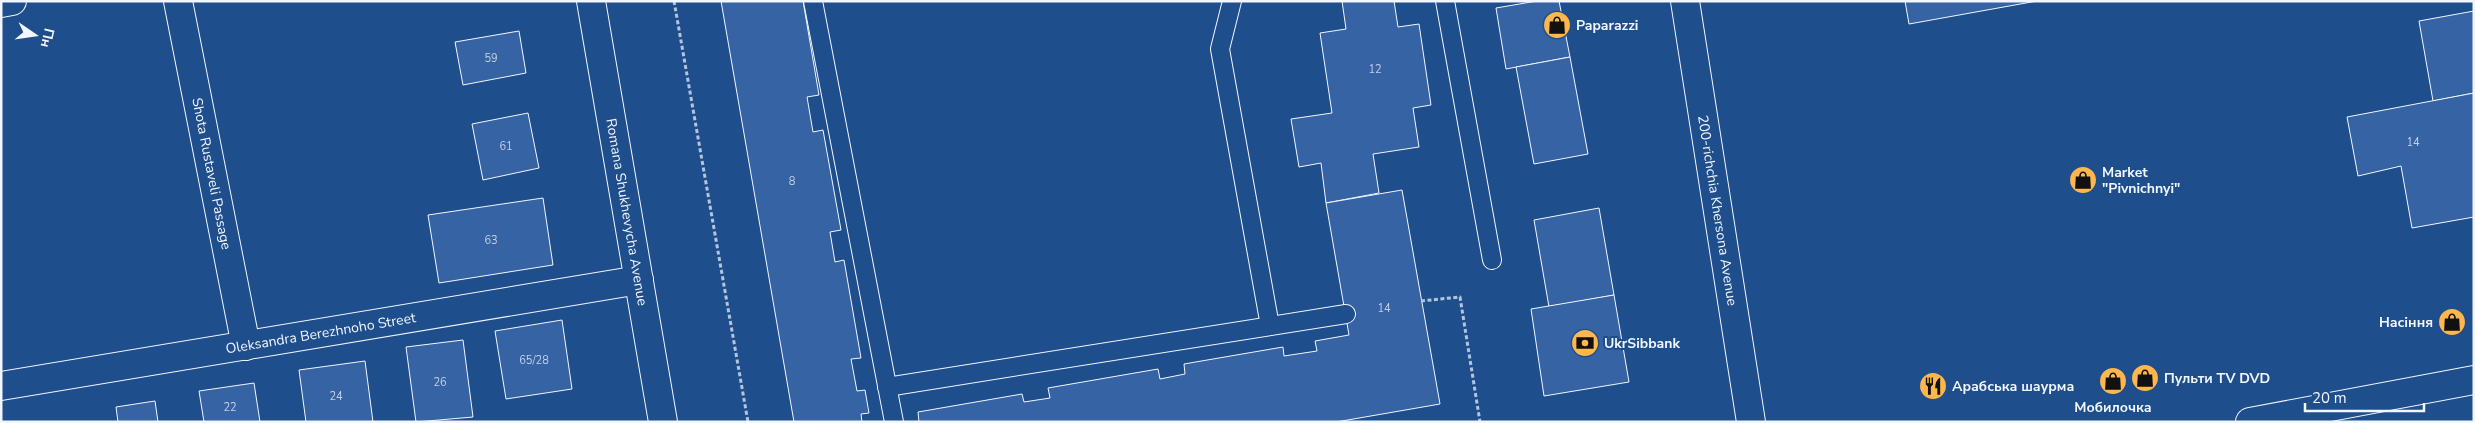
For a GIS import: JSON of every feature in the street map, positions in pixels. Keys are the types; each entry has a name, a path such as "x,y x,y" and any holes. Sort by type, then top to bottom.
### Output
{"street":[{"path":"1,3 12,1"},
{"name":"Shota Rustaveli Passage","path":"178,1 246,346"},
{"name":"Romana Shukhevycha Avenue","path":"591,1 663,422"},
{"name":"200-richchia Khersona Avenue","path":"1685,1 1751,422"},
{"name":"Oleksandra Berezhnoho Street","path":"1,386 639,280"},
{"path":"2250,422 2474,380"}],"lane":[{"path":"813,1 894,422"},
{"path":"1232,1 1220,49 1270,326"},
{"path":"1445,1 1492,260"},
{"path":"887,387 1346,314"}],"path":[{"path":"674,1 748,422"},
{"path":"1422,301 1460,297 1480,422"}],"building":[{"path":"721,1 803,1 819,95 807,97 813,132 823,130 841,230 830,232 835,262 844,260 861,358 851,359 857,391 865,390 869,413 861,414 862,422 794,422"},
{"path":"1342,1 1394,1 1398,27 1419,24 1431,105 1413,108 1419,147 1373,154 1379,193 1326,203 1321,163 1299,167 1291,119 1332,113 1320,33 1346,29"},
{"path":"1537,1 1559,1 1570,57 1506,69 1496,8"},
{"path":"1905,1 2037,1 1909,24"},
{"path":"2474,11 2474,93 2433,101 2419,21"},
{"path":"519,31 526,73 463,85 455,42"},
{"path":"1570,57 1588,154 1534,164 1516,67"},
{"path":"2474,93 2474,217 2412,228 2401,166 2358,176 2347,117"},
{"path":"528,113 539,168 483,180 472,124"},
{"path":"1402,190 1440,404 1336,422 919,422 918,412 1022,394 1024,402 1050,398 1048,388 1158,369 1160,379 1185,374 1184,364 1283,347 1284,356 1317,351 1315,341 1349,335 1326,203"},
{"path":"543,198 553,265 439,283 428,215"},
{"path":"1599,208 1614,295 1549,307 1534,220"},
{"path":"1614,295 1629,382 1544,396 1531,309"},
{"path":"562,320 572,389 506,399 495,331"},
{"path":"463,340 473,417 416,422 406,347"},
{"path":"365,361 373,422 306,422 299,370"},
{"path":"254,383 260,422 204,422 199,391"},
{"path":"155,401 158,422 118,422 116,407"}],"place":[{"name":"Paparazzi","path":"1557,25"},
{"name":"Market \"Pivnichnyi\"","path":"2083,180"},
{"name":"Насіння","path":"2452,322"},
{"name":"UkrSibbank","path":"1585,343"},
{"name":"Пульти TV DVD","path":"2145,378"},
{"name":"Мобилочка","path":"2113,381"},
{"name":"Арабська шаурма","path":"1933,386"}]}
